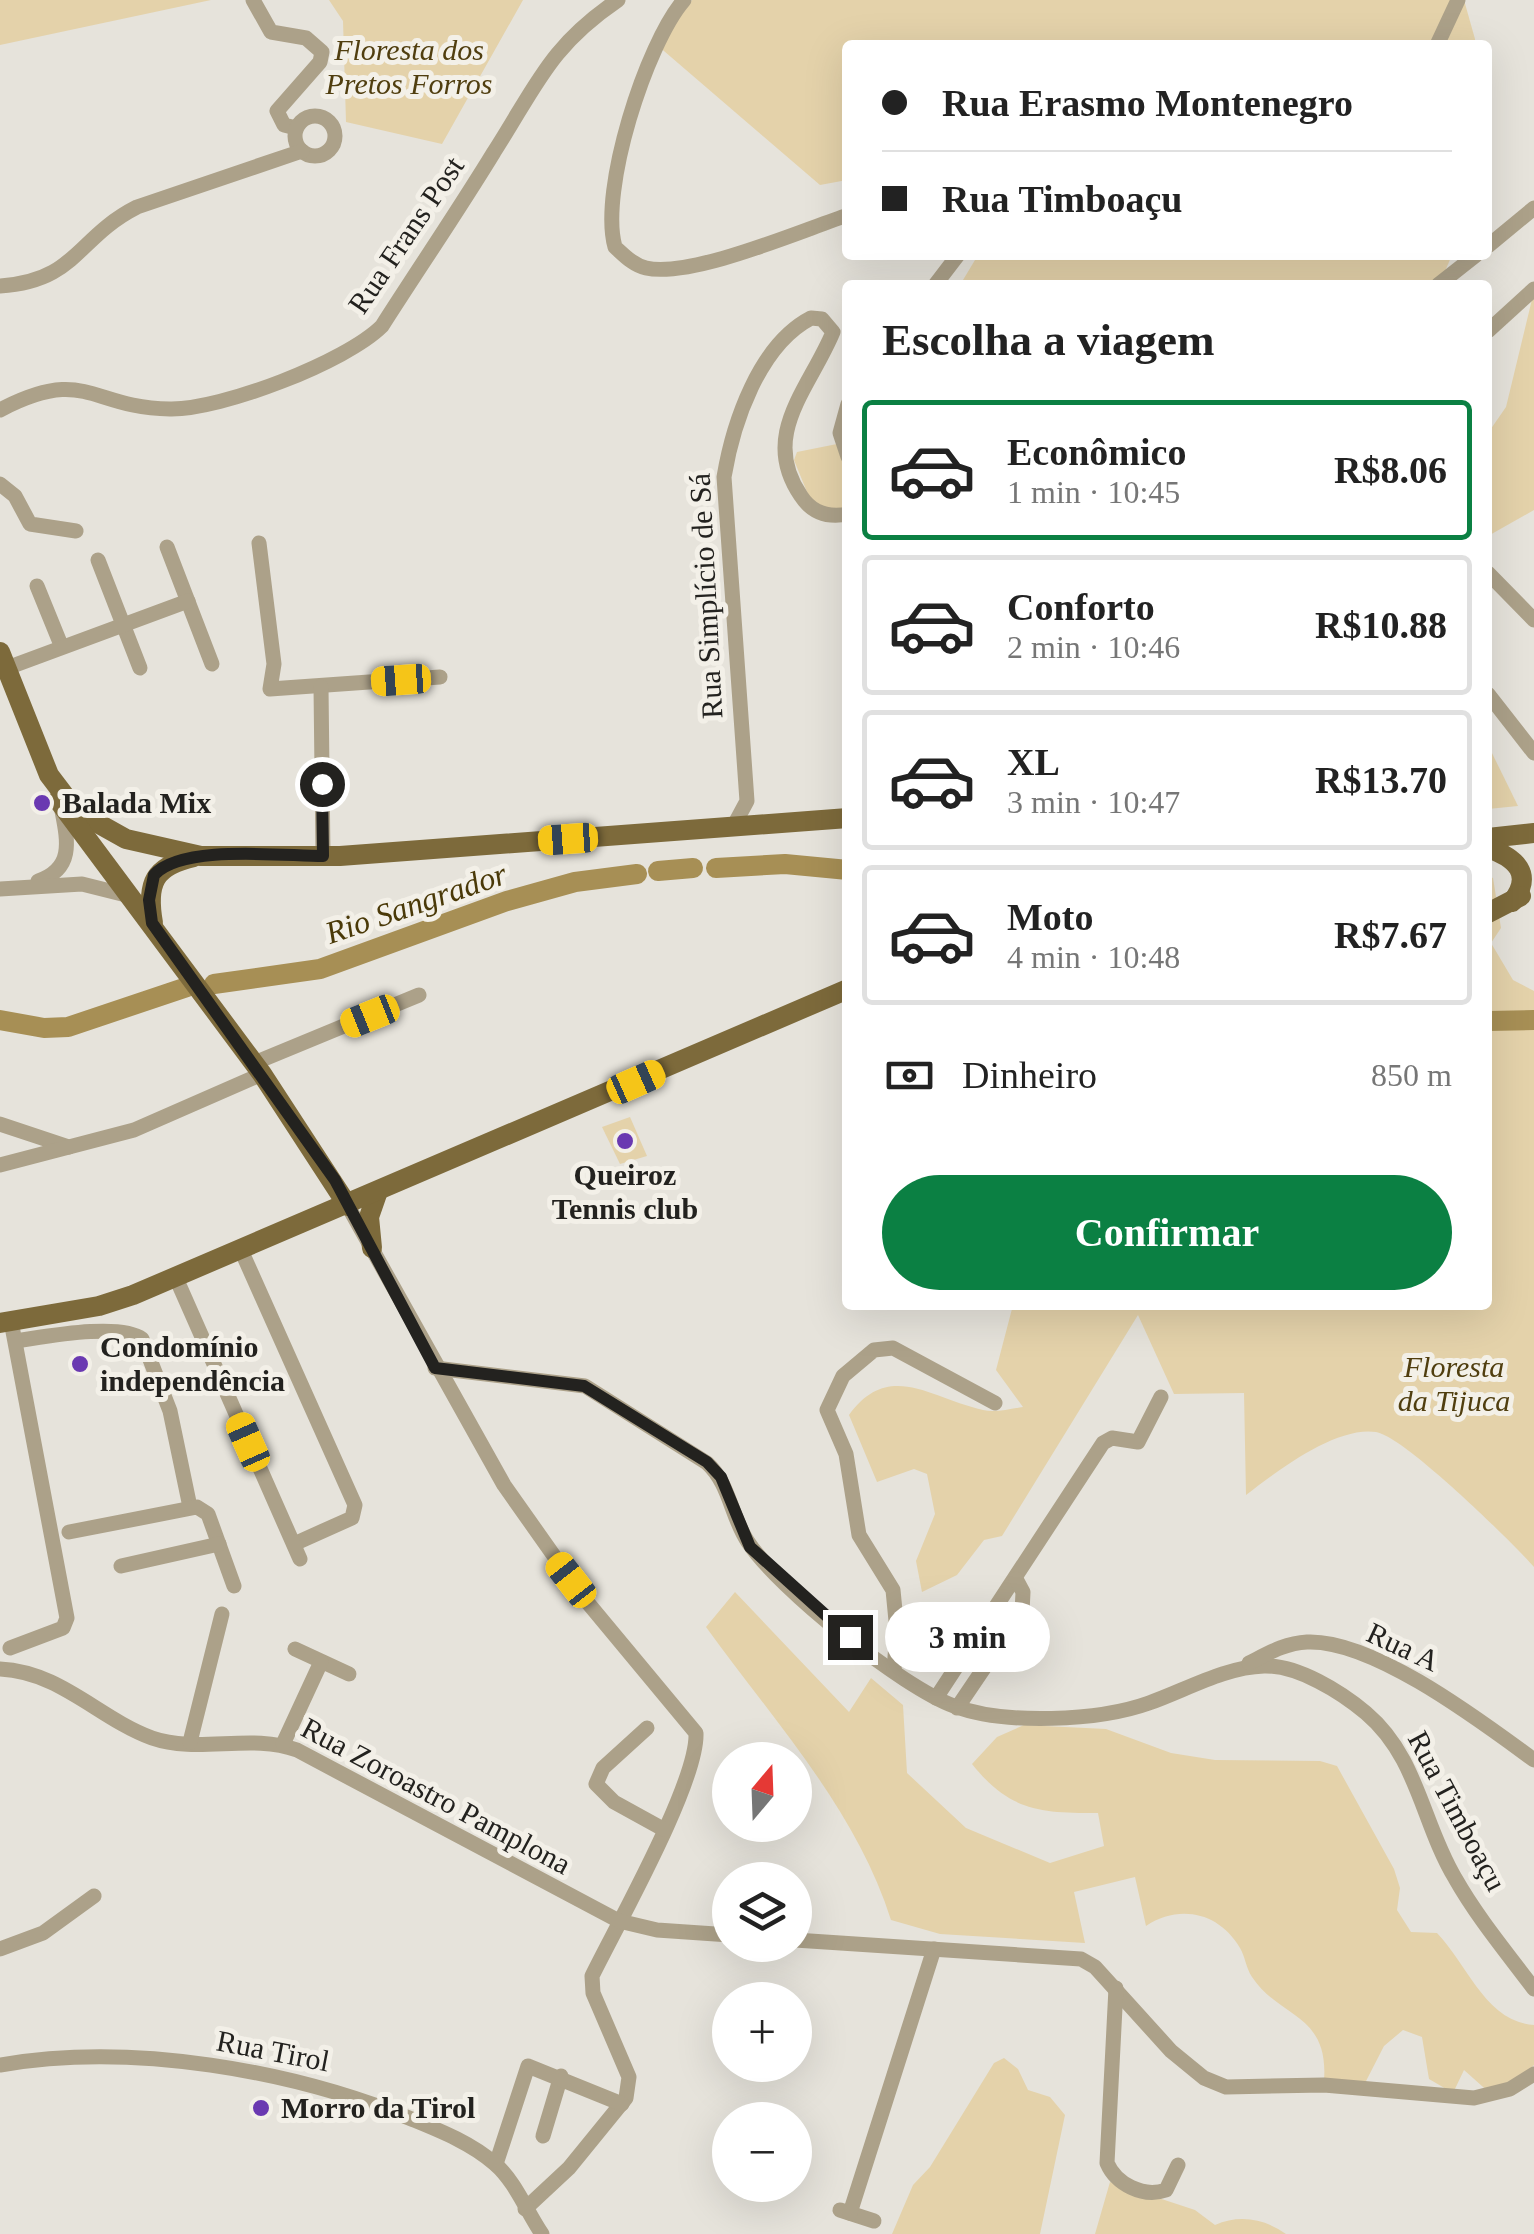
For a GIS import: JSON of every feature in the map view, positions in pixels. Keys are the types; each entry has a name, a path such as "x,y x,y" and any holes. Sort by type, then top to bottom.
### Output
{"main road":[{"path":"2,659 61,806 258,1068 335,1180 348,1206"},
{"path":"49,774 78,809 112,832 201,856"},
{"path":"152,923 149,900 154,875 174,862 201,856 323,856 842,818"},
{"path":"1492,838 1534,833"},
{"path":"1492,850 1513,860 1524,872 1524,885 1512,902"},
{"path":"1492,910 1534,887"},
{"path":"9,1333 176,1278 842,993"},
{"path":"335,1180 361,1191 381,1192"},
{"path":"302,1224 328,1202 335,1180"},
{"path":"372,1248 369,1217 381,1192"}],"street":[{"path":"253,0 271,32 306,38 322,52 320,62 277,110 284,125 296,128"},
{"name":"Rua Frans Post","path":"0,410 31,394 60,386 145,406 188,408 320,366 356,349 382,326 496,149 543,67 569,37 618,0"},
{"path":"684,0 654,46 634,109 610,212 615,246 638,266 672,268 700,264 842,217"},
{"path":"1439,40 1458,0"},
{"path":"0,286 54,276 114,219 137,207 302,152 314,156 326,153 334,143 335,131 328,120 316,115 304,118 296,128 295,141 302,152"},
{"path":"1492,243 1534,208"},
{"path":"938,280 954,260"},
{"path":"1444,280 1470,260"},
{"path":"1492,327 1534,289"},
{"name":"Rua Simplício de Sá","path":"747,802 724,476 735,425 750,388 796,330 811,318 822,319 832,332 787,421 784,442 788,472 807,505 834,517 842,515"},
{"path":"0,484 15,496 30,524 76,531"},
{"path":"259,543 274,664 270,689 440,678"},
{"path":"167,546 212,664"},
{"path":"98,560 140,668"},
{"path":"1492,577 1534,620"},
{"path":"37,586 62,645"},
{"path":"2,659 62,645 188,601"},
{"path":"321,686 323,856"},
{"path":"1492,699 1534,753"},
{"path":"733,826 747,802 768,824"},
{"path":"8,888 43,879 64,864 68,846 61,806"},
{"path":"8,888 82,884 126,895"},
{"path":"0,1164 134,1130 419,994"},
{"path":"0,1124 69,1146"},
{"path":"348,1206 504,1486 558,1564 696,1733 697,1751 592,1984 629,2076 622,2104 569,2168 526,2209"},
{"path":"176,1278 296,1552 352,1518 354,1504 241,1250"},
{"path":"98,1306 109,1334"},
{"path":"10,1648 62,1628 67,1618 9,1333 85,1330 128,1332 142,1339 170,1411 190,1506"},
{"path":"894,1670 897,1631 893,1590 858,1535 846,1454 826,1410 827,1401 843,1376 874,1350 893,1348 994,1403"},
{"name":"Rua Timboaçu","path":"435,1368 584,1386 707,1462 721,1477 740,1530 767,1566 894,1670 958,1708 1060,1717 1118,1712 1236,1670 1266,1666 1310,1678 1366,1713 1402,1756 1455,1878 1534,1989"},
{"path":"936,1698 1103,1444 1112,1438 1138,1442 1161,1397"},
{"path":"69,1532 190,1506 208,1514 234,1586"},
{"path":"121,1566 218,1544"},
{"path":"958,1708 1022,1612 1023,1592 1016,1579"},
{"path":"190,1742 222,1614"},
{"name":"Rua A","path":"1236,1670 1292,1644 1318,1642 1338,1648 1435,1690 1534,1760"},
{"path":"296,1649 349,1674"},
{"path":"283,1744 321,1662"},
{"name":"Rua Zoroastro Pamplona","path":"0,1669 50,1679 155,1739 283,1744 619,1921"},
{"path":"647,1728 603,1768 596,1784 614,1802 663,1829"},
{"path":"0,1949 43,1933 94,1896"},
{"path":"619,1921 657,1930 712,1934"},
{"path":"812,1941 1081,1959 1116,1988 1179,2058 1204,2078 1226,2087 1324,2085 1474,2098 1510,2089 1534,2074"},
{"path":"874,2221 845,2212 934,1949"},
{"path":"1116,1988 1107,2163 1126,2184 1150,2193 1166,2190 1178,2166"},
{"name":"Rua Tirol","path":"0,2065 66,2058 202,2064 297,2080 428,2126 496,2164 542,2234"},
{"path":"496,2164 528,2066 561,2076 622,2104"},
{"path":"543,2136 561,2076"}],"green space":[{"path":"0,0 211,0 0,45"},
{"name":"Floresta dos Pretos Forros","path":"329,0 523,0 442,144 346,122 343,21"},
{"path":"692,0 1464,0 1475,39 842,40 842,181 820,185 657,45"},
{"path":"975,260 1450,260 1441,280 963,280"},
{"path":"1534,291 1534,510 1492,534 1492,427 1506,407"},
{"path":"837,444 842,454 842,512 831,514 809,497 794,460 797,452"},
{"path":"1492,753 1518,806 1492,809"},
{"name":"Floresta da Tijuca","path":"1492,878 1493,878 1501,928 1492,942"},
{"name":"Floresta da Tijuca","path":"1492,945 1513,980 1534,991 1534,1567 1433,1470 1376,1432 1360,1432 1325,1443 1246,1495 1244,1393 1174,1394 1138,1315 1002,1536 984,1540 957,1575 922,1592 916,1561 935,1514 927,1474 914,1469 877,1482 849,1415 879,1389 895,1386 911,1387 988,1411 1023,1407 996,1370 1012,1310 1492,1310"},
{"name":"Queiroz Tennis club","path":"630,1117 647,1156 620,1164 602,1127"},
{"path":"735,1592 849,1712 871,1678 903,1705 907,1773 966,1828 1050,1863 1104,1846 1098,1813 1027,1806 999,1791 972,1764 997,1737 1024,1725 1106,1729 1171,1753 1215,1760 1320,1761 1337,1766 1394,1869 1400,1888 1397,1910 1411,1932 1437,1933 1490,2003 1517,2021 1534,2025 1534,2065 1510,2089 1492,2095 1464,2070 1453,2093 1429,2079 1422,2037 1403,2030 1384,2046 1364,2085 1324,2081 1319,2042 1311,2029 1263,1991 1231,1936 1210,1919 1198,1915 1172,1915 1146,1926 1135,1877 1074,1892 1085,1943 940,1934 891,1920 857,1840 812,1770 812,1742 793,1742 706,1627"},
{"path":"1004,2058 1018,2069 1028,2090 1050,2097 1065,2115 1040,2234 892,2234 913,2185 930,2167 994,2063"},
{"path":"1110,2182 1195,2210 1215,2225 1252,2220 1286,2234 1095,2234"}],"waterway":[{"name":"Rio Sangrador","path":"716,868 785,864 842,869"},
{"name":"Rio Sangrador","path":"658,871 693,868"},
{"name":"Rio Sangrador","path":"214,984 320,969 507,901 575,882 637,874"},
{"name":"Rio Sangrador","path":"0,1020 44,1028 68,1027 187,987"},
{"name":"Rio Sangrador","path":"1492,1021 1534,1020"}],"place":[{"name":"Balada Mix","path":"42,803"},
{"name":"Queiroz Tennis club","path":"625,1141"},
{"name":"Condomínio independência","path":"80,1364"},
{"name":"Morro da Tirol","path":"261,2108"}],"route":[{"path":"322,784 323,856 201,856 174,862 154,875 149,900 152,923 335,1180 435,1368 552,1379 584,1386 707,1462 721,1477 750,1547 850,1637"}]}
